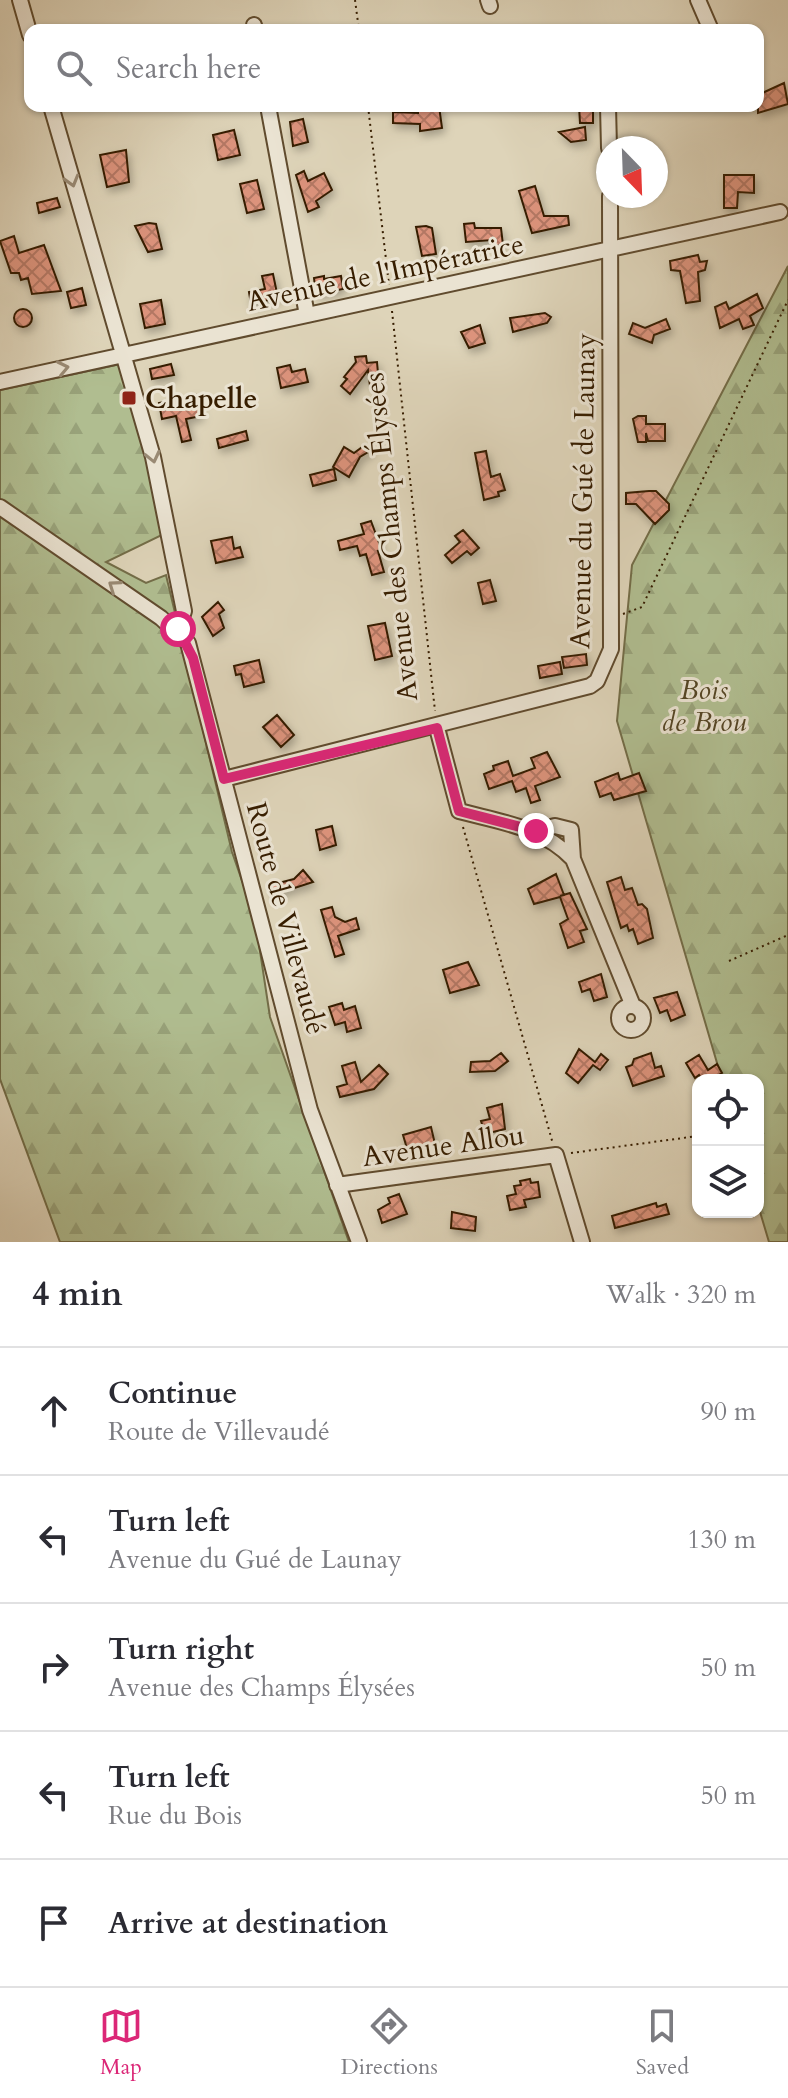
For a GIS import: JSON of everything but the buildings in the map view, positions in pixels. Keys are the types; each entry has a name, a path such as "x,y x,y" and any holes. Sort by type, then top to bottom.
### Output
{"street":[{"path":"20,0 27,24"},
{"path":"698,0 708,24"},
{"path":"53,112 126,354 153,457 184,611 178,631"},
{"path":"269,112 307,315"},
{"path":"608,112 609,136"},
{"name":"Avenue du Gué de Launay","path":"224,779 437,728 590,686 597,681 611,649 610,208"},
{"name":"Avenue de l'Impératrice","path":"0,382 780,212"},
{"name":"Route de Villevaudé","path":"0,507 178,631 193,658 310,1110 359,1242"},
{"name":"Avenue des Champs Élysées","path":"437,728 459,811"},
{"path":"459,811 536,831 555,826 571,830 573,859 633,1006"},
{"path":"556,1155 582,1242"},
{"name":"Avenue Allou","path":"337,1185 556,1155"}],"path":[{"path":"355,0 358,24"},
{"name":"Avenue des Champs Élysées","path":"369,112 437,728"},
{"path":"611,618 642,607 788,300"},
{"path":"459,811 556,1155 692,1137"},
{"path":"729,961 788,935"}],"green space":[{"name":"Bois de Brou","path":"788,266 788,1242 769,1242 762,1218 764,1074 720,1074 617,721 632,565"},
{"path":"125,363 166,533 106,562 146,583 166,575 232,852 255,918 270,1017 349,1242 60,1242 0,1079 0,390"}],"place":[{"name":"Chapelle","path":"129,398"}],"route":[{"path":"178,629 188,643 193,658 224,779 437,728 459,811 536,831"}]}
